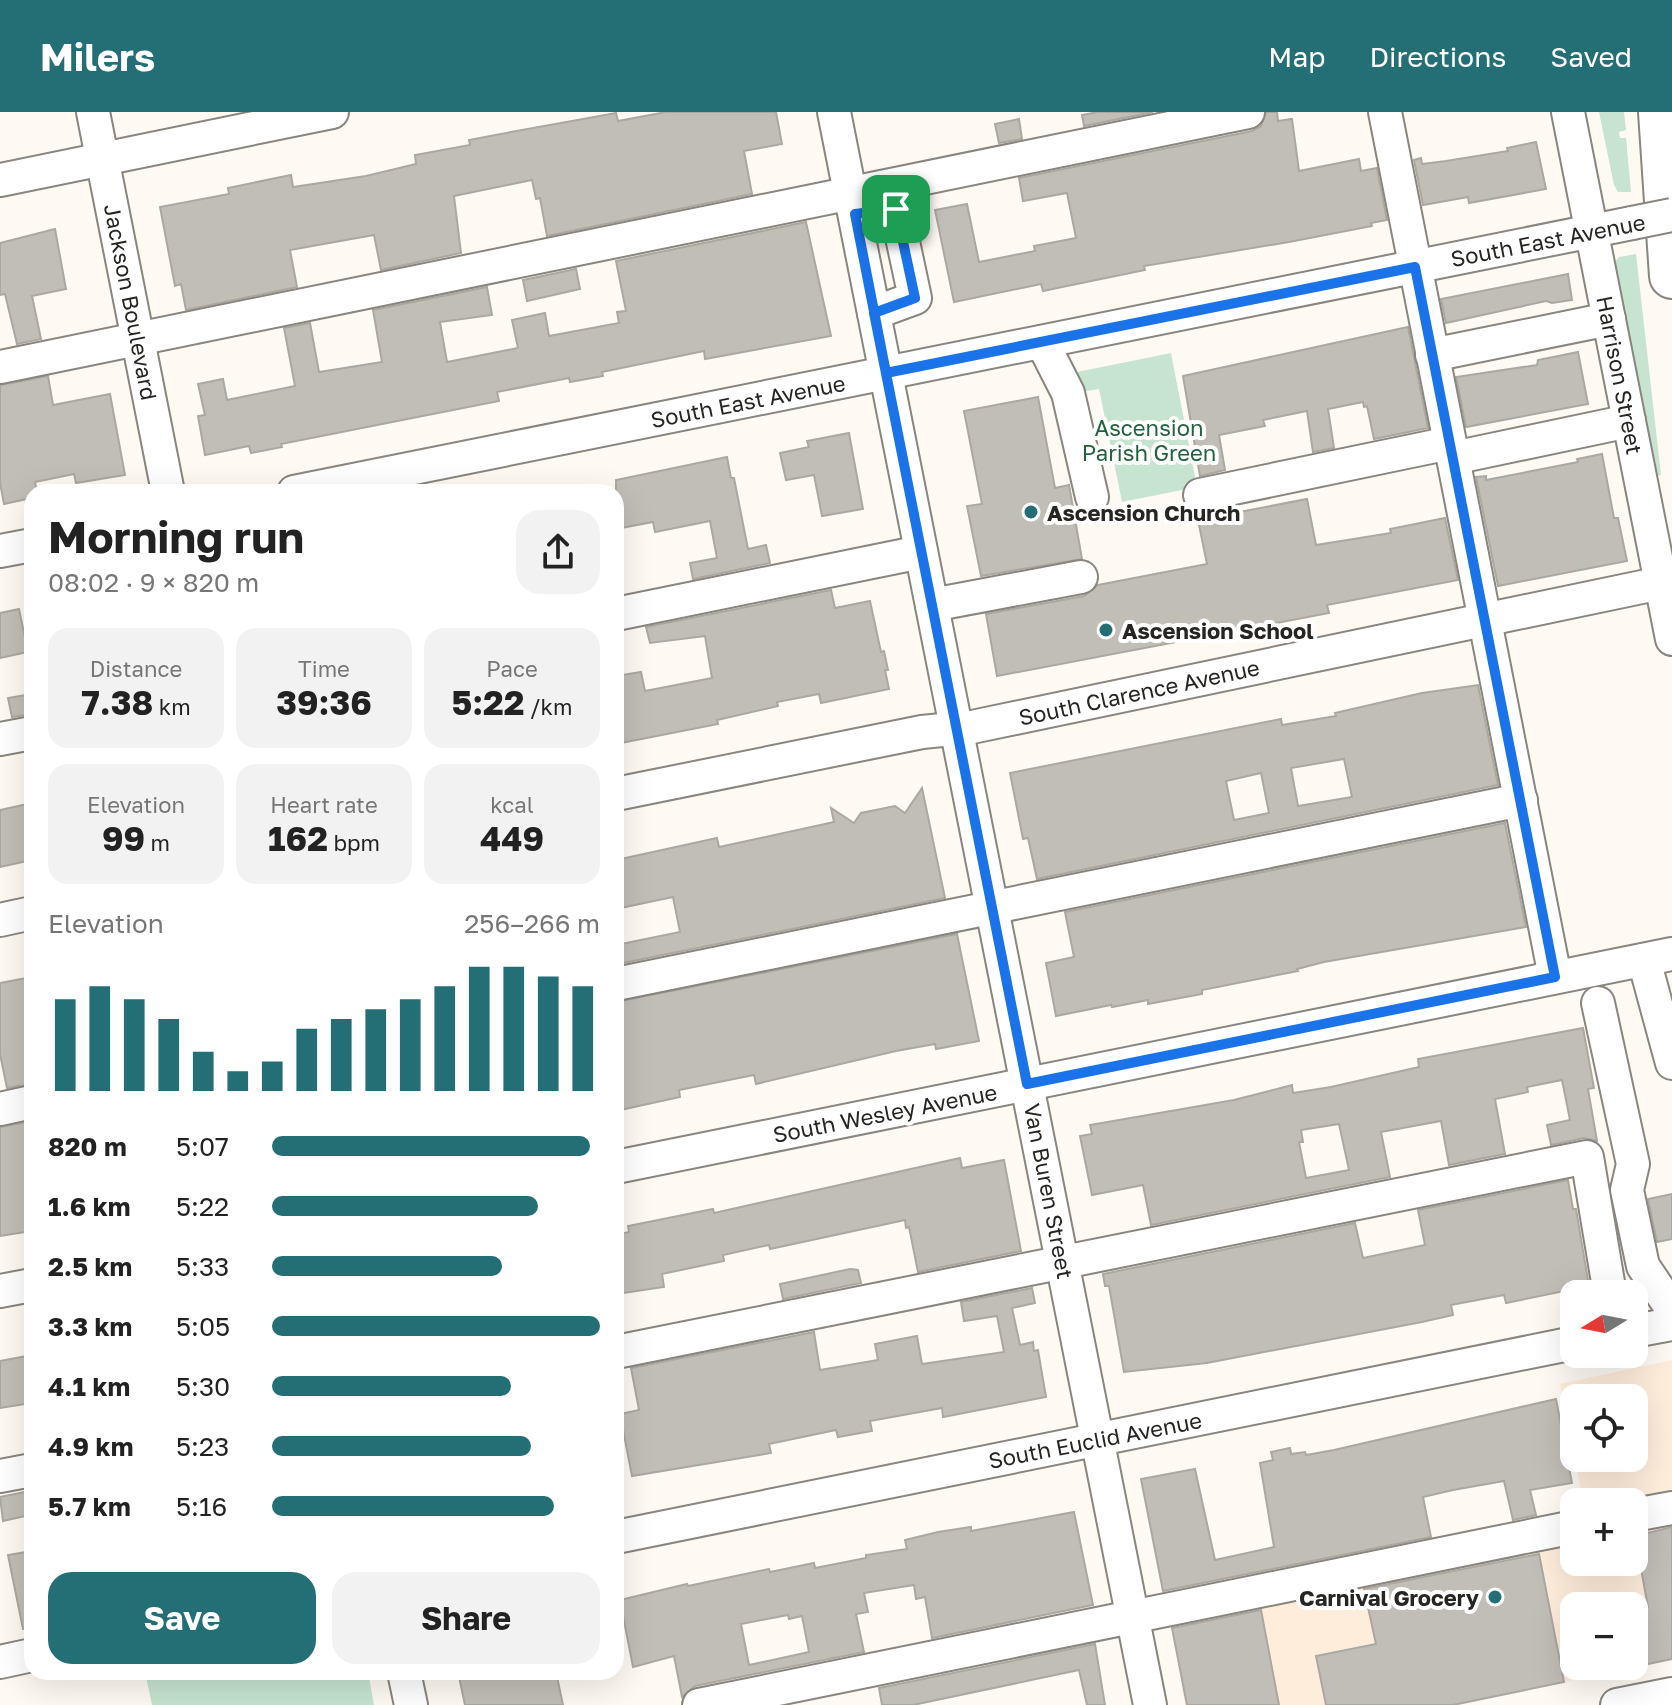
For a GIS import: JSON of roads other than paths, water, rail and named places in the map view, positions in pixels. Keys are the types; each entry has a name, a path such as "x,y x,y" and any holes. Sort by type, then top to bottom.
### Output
{"highway":[{"path":"1661,112 1672,276"}],"street":[{"name":"Jackson Boulevard","path":"93,112 166,484"},
{"path":"0,180 332,112"},
{"name":"Van Buren Street","path":"834,112 1150,1705"},
{"path":"0,367 853,204 1248,112"},
{"path":"1385,112 1555,977"},
{"name":"Harrison Street","path":"1568,112 1672,639"},
{"path":"853,204 896,209 915,298 874,313"},
{"name":"South East Avenue","path":"334,484 1672,215"},
{"path":"1432,355 1609,319"},
{"path":"1042,342 1068,393 1092,497"},
{"path":"1200,495 1629,421"},
{"path":"0,551 24,546"},
{"path":"624,612 921,552"},
{"path":"932,605 1081,577"},
{"name":"South Clarence Avenue","path":"624,792 956,728 1661,583"},
{"path":"0,739 24,734"},
{"path":"624,982 1521,800"},
{"path":"0,920 24,915"},
{"path":"1658,957 1672,1063"},
{"name":"South Wesley Avenue","path":"624,1165 1658,957"},
{"path":"1598,1003 1633,1164 1627,1190 1643,1266 1672,1309"},
{"path":"0,1109 24,1104"},
{"path":"624,1350 1587,1157 1608,1280"},
{"path":"0,1291 24,1286"},
{"path":"1648,1328 1672,1324"},
{"name":"South Euclid Avenue","path":"624,1535 1560,1346"},
{"path":"0,1476 24,1472"},
{"path":"1648,1512 1672,1508"},
{"path":"699,1705 1560,1530"},
{"path":"0,1662 24,1657"},
{"path":"406,1680 411,1705"},
{"path":"1617,1705 1672,1694"}],"place":[{"name":"Ascension Church","path":"1031,512"},
{"name":"Ascension School","path":"1106,630"},
{"name":"Carnival Grocery","path":"1495,1597"}],"park label":[{"name":"Ascension Parish Green","path":"1149,440"}]}
